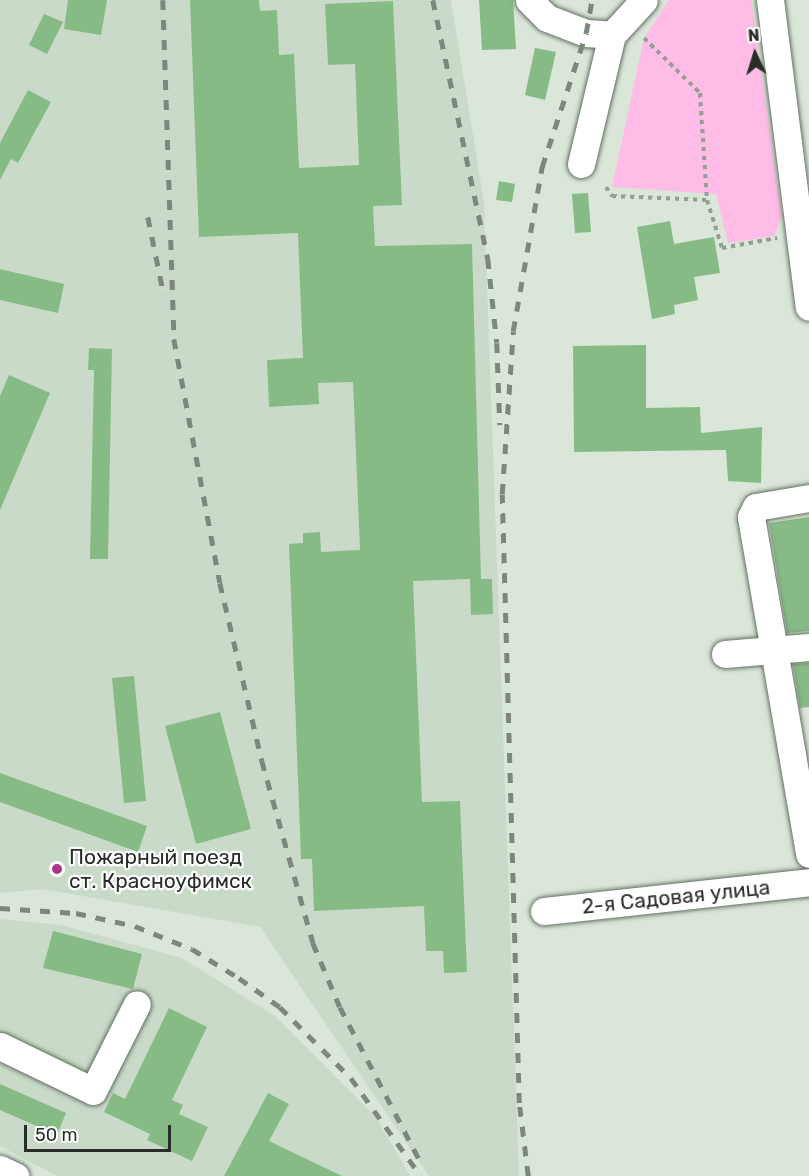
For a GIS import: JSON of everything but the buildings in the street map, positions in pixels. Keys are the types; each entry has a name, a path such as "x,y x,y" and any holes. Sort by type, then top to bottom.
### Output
{"street":[{"path":"529,0 547,18 586,33 612,35"},
{"path":"581,164 612,35 644,0"},
{"path":"770,0 804,234 809,307"},
{"path":"809,498 756,507 751,517 809,854"},
{"path":"725,654 809,647"},
{"name":"2-я Садовая улица","path":"543,911 809,882"},
{"path":"0,1046 93,1091 137,1004"},
{"path":"0,1169 15,1176"}],"path":[{"path":"644,38 700,93 707,200 722,248 804,234"},
{"path":"606,187 612,196 707,200"}],"shaded area":[{"path":"0,0 451,0 484,203 519,1176 429,1176 260,927 42,889 0,893"},
{"path":"669,0 751,0 782,217 774,236 728,243 716,194 612,187 644,38"},
{"path":"0,919 61,925 182,958 275,1016 375,1116 410,1176 57,1176 0,1146"}],"railway":[{"path":"163,0 174,339 220,583 262,761 313,943 340,1007 419,1159"},
{"path":"433,0 488,259 497,343 500,425"},
{"path":"528,1176 519,1103 502,494 513,331 542,167 586,33 592,0"},
{"path":"148,217 164,295"},
{"path":"0,908 76,913 135,926 192,949 239,978 280,1007 351,1078 421,1176"}],"place":[{"name":"Пожарный поезд ст. Красноуфимск","path":"57,869"}]}
